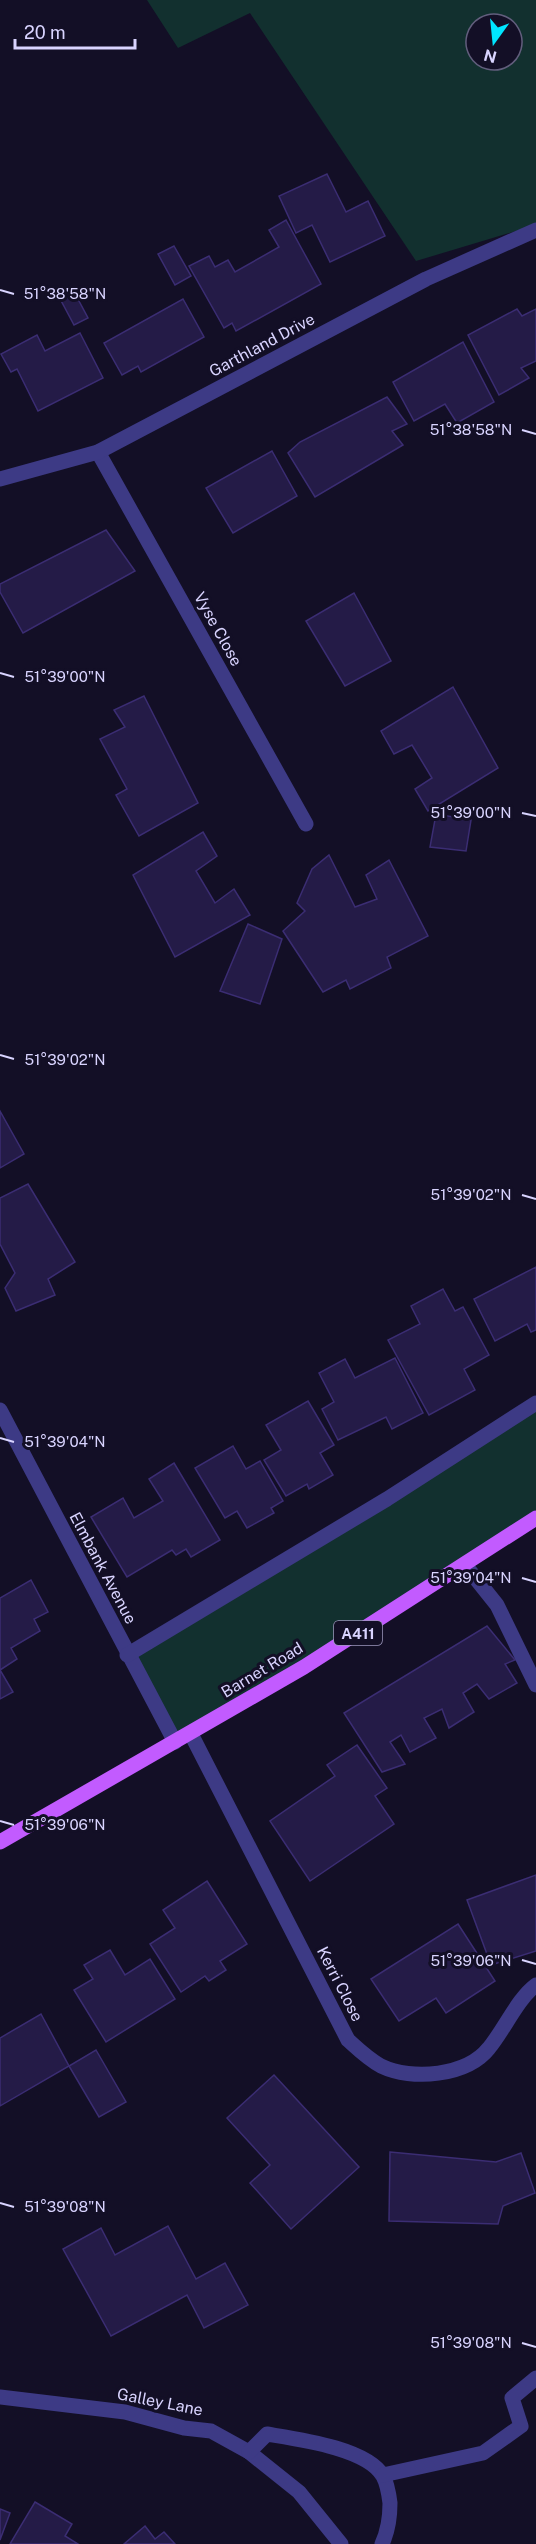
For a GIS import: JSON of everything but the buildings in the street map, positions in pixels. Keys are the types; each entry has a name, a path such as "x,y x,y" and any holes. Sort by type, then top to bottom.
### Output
{"main road":[{"name":"Barnet Road","path":"0,1842 304,1667 536,1518"}],"street":[{"name":"Garthland Drive","path":"0,479 98,452 426,279 536,230"},
{"name":"Vyse Close","path":"98,452 306,824"},
{"path":"128,1655 387,1499 536,1402"},
{"name":"Elmbank Avenue","path":"0,1410 175,1742"},
{"path":"465,1564 497,1605 536,1685"},
{"name":"Kerri Close","path":"191,1734 348,2040 364,2056 383,2067 405,2074 450,2071 473,2061 488,2050 536,1985"},
{"path":"383,2475 483,2453 521,2426 512,2398 536,2378"},
{"name":"Galley Lane","path":"0,2397 124,2412 184,2428 211,2431 249,2452 299,2492 340,2544"},
{"path":"249,2452 267,2434 331,2445 366,2460 383,2475 389,2498 390,2518 382,2544"}],"green space":[{"path":"147,0 536,0 536,225 416,261 250,13 178,48"},
{"path":"536,1403 536,1510 465,1565 175,1742 127,1655"}]}
